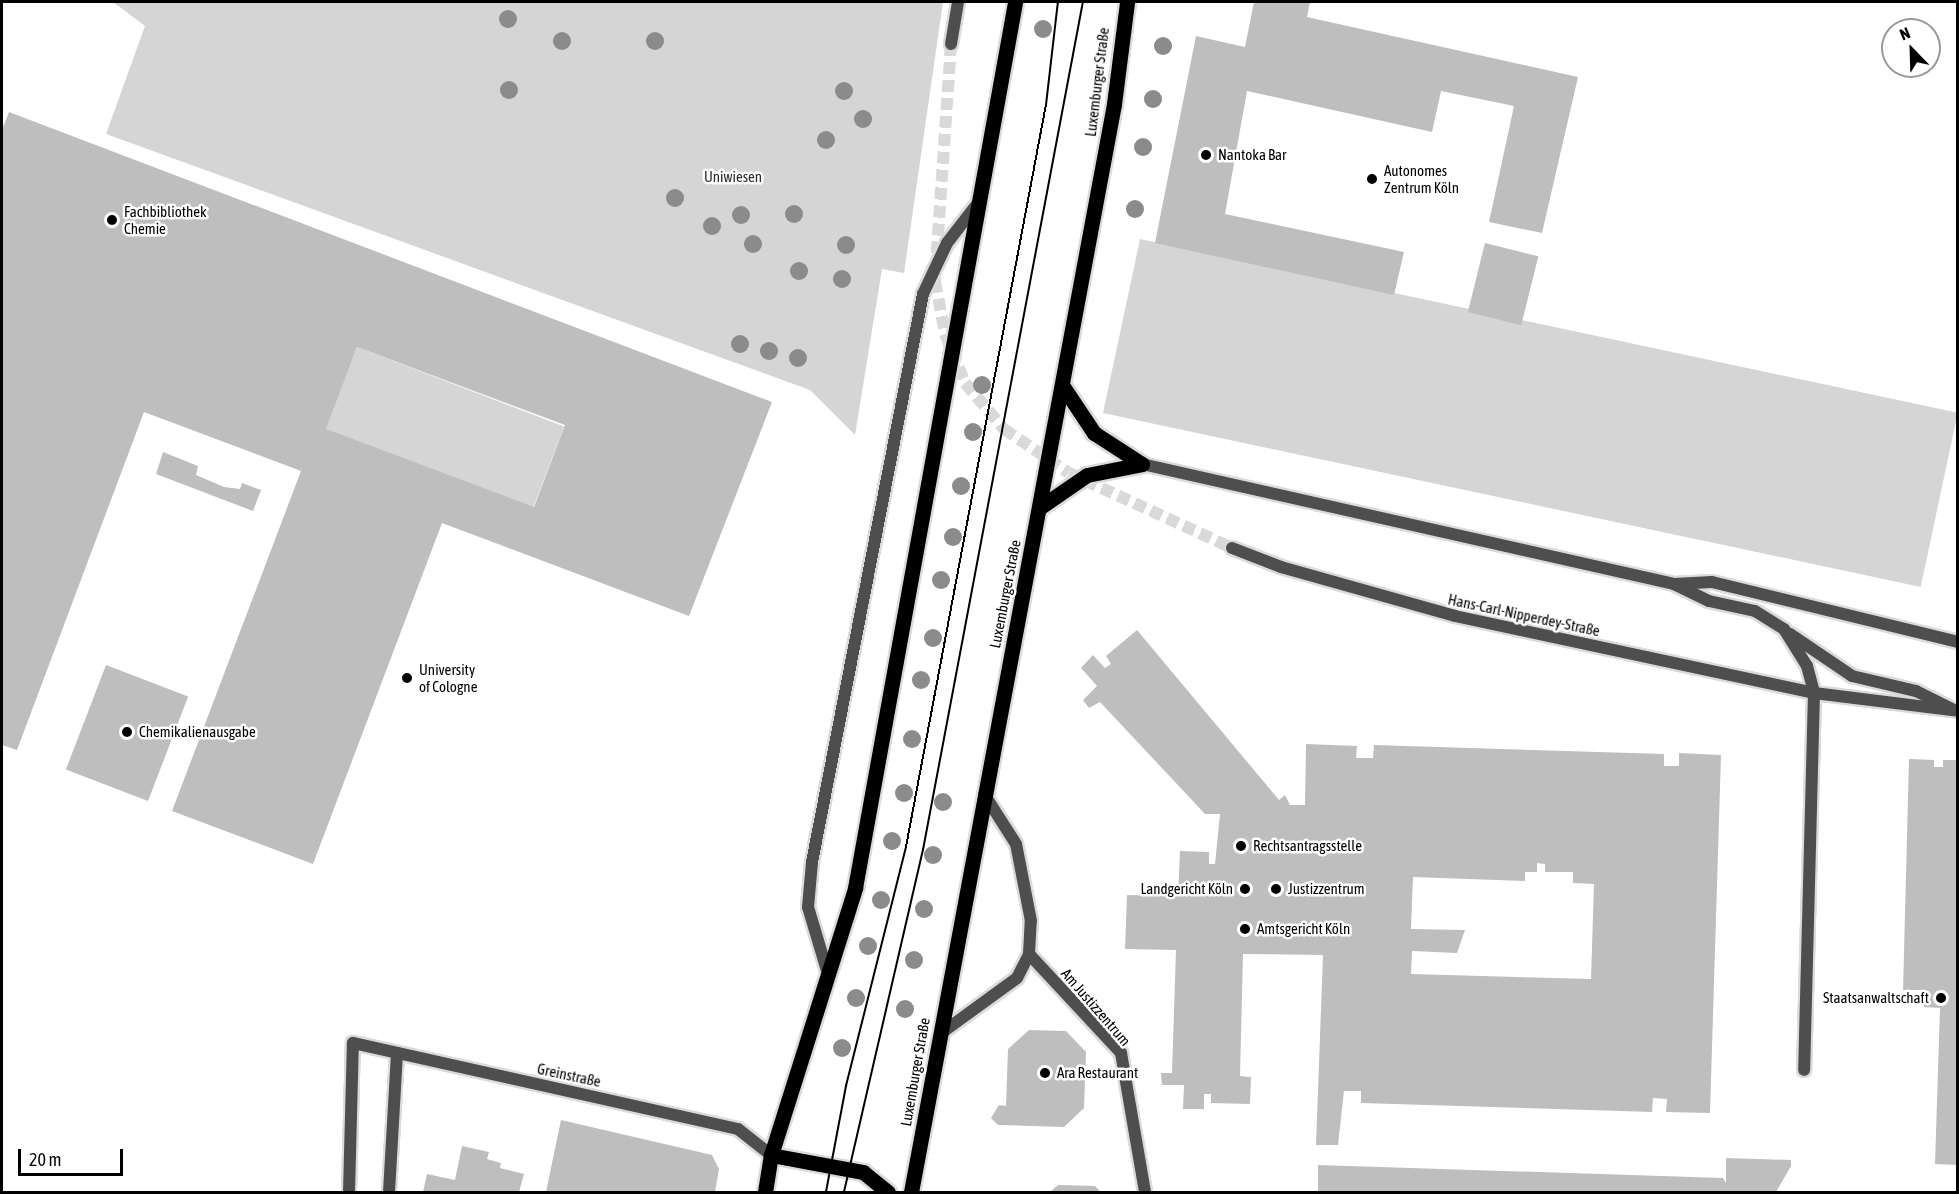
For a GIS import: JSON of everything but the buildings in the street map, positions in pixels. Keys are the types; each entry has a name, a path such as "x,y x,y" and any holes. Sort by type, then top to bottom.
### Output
{"main road":[{"path":"765,1192 771,1155 855,888 1015,2"},
{"name":"Luxemburger Straße","path":"911,1192 1114,104 1118,42 1127,2"},
{"path":"1062,385 1094,433 1142,464"},
{"path":"1039,508 1087,475 1142,464"},
{"path":"771,1155 863,1172 888,1192"}],"street":[{"path":"951,44 958,2"},
{"path":"828,974 808,907 812,862 922,294 947,243 978,203"},
{"name":"Hans-Carl-Nipperdey-Straße","path":"1142,464 1674,584 1709,602 1755,610 1852,676 1916,691 1956,711"},
{"name":"Hans-Carl-Nipperdey-Straße","path":"1232,548 1281,567 1455,616 1814,693 1956,711"},
{"name":"Hans-Carl-Nipperdey-Straße","path":"1674,584 1712,582 1958,642"},
{"name":"Hans-Carl-Nipperdey-Straße","path":"1784,629 1807,666 1814,693 1804,1070"},
{"path":"940,1034 1017,978 1029,954 1031,921 1016,844 984,794"},
{"name":"Am Justizzentrum","path":"1029,954 1121,1053 1145,1192"},
{"name":"Greinstraße","path":"350,1192 353,1043 738,1129 771,1155"},
{"path":"389,1192 397,1053"}],"green space":[{"name":"Uniwiesen","path":"113,2 943,2 904,273 882,269 855,435 810,390 106,134 145,26"},
{"path":"1140,239 1958,413 1921,587 1103,413"},
{"path":"357,347 564,427 533,509 325,429"}],"tunnel":[{"path":"951,44 935,281 945,334 965,383 1004,429 1069,473 1232,548"}],"tram line":[{"path":"826,1192 846,1086 906,847 1046,105 1058,2"},
{"path":"844,1192 923,850 1083,2"}],"place":[{"name":"Nantoka Bar","path":"1206,155"},
{"name":"Autonomes Zentrum Köln","path":"1372,179"},
{"name":"Fachbibliothek Chemie","path":"112,220"},
{"name":"University of Cologne","path":"407,678"},
{"name":"Chemikalienausgabe","path":"127,732"},
{"name":"Rechtsantragsstelle","path":"1241,846"},
{"name":"Landgericht Köln","path":"1245,889"},
{"name":"Justizzentrum","path":"1276,889"},
{"name":"Amtsgericht Köln","path":"1245,929"},
{"name":"Staatsanwaltschaft","path":"1941,998"},
{"name":"Ara Restaurant","path":"1045,1073"}]}
